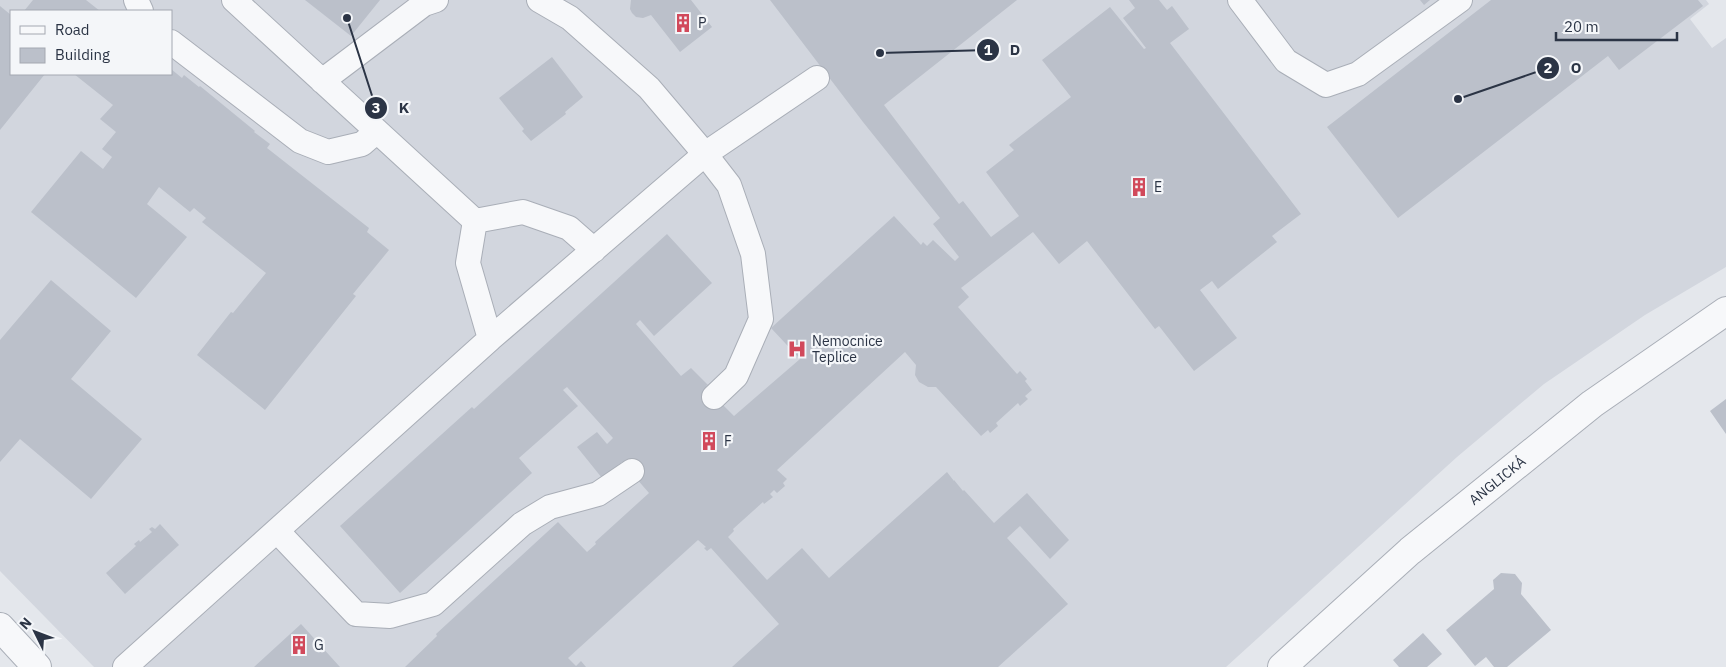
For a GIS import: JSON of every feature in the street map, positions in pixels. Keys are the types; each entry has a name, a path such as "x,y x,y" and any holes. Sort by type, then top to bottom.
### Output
{"street":[{"name":"ANGLICKÁ","path":"1282,667 1410,551 1576,416 1726,311"},
{"path":"0,627 36,667"}],"lane":[{"path":"234,0 475,221"},
{"path":"322,81 424,4 436,0"},
{"path":"538,0 570,18 649,88 706,154 729,185 752,254 761,319 736,376 714,397"},
{"path":"1240,0 1286,61 1326,85 1358,74 1460,0"},
{"path":"172,43 300,141 328,152 362,144 377,131"},
{"path":"125,667 490,339 706,154 817,78"},
{"path":"475,221 523,212 569,228 594,250"},
{"path":"475,221 468,262 490,339"},
{"path":"277,531 356,614 390,616 433,604 522,524 550,507 598,494 632,471"}],"shaded area":[{"name":"Nemocnice Teplice","path":"0,0 1706,0 1709,4 1690,19 1712,48 1726,38 1726,267 1645,315 1544,384 1457,457 1226,667 94,667 0,571"}],"building":[{"path":"33,0 86,0 99,10 25,10"},
{"path":"305,0 380,0 351,36"},
{"name":"P","path":"631,0 691,0 712,27 680,52 651,15 643,18 636,17 632,13 630,9"},
{"path":"770,0 1017,0 884,105 959,204 963,201 991,237 1019,216 986,172 1014,150 1009,145 1071,97 1042,60 1110,7 1144,49 1146,48 1123,18 1135,8 1129,0 1159,0 1167,10 1172,6 1189,29 1170,43 1301,214 1272,236 1277,242 1218,289 1212,281 1200,290 1237,338 1194,371 1159,326 1155,329 1087,241 1059,264 1033,232 961,288 969,297 958,307 1017,374 1020,371 1027,379 1025,381 1032,390 1025,396 1028,399 1020,406 1018,403 996,423 998,426 990,433 988,430 981,436 936,387 928,387 919,382 915,375 916,365 905,352 777,470 787,479 783,483 785,486 777,493 774,490 770,494 773,497 764,504 763,502 733,529 734,531 728,537 767,580 802,548 829,578 947,472 994,523 1027,493 1069,540 1050,559 1020,526 1007,538 1068,604 998,667 732,667 779,624 711,548 707,551 704,548 706,547 698,540 568,658 576,666 581,661 586,667 405,667 437,636 436,634 558,522 587,552 596,544 595,542 649,493 622,462 602,478 577,447 597,432 607,444 613,438 567,387 563,390 578,406 519,458 532,473 400,593 340,526 472,407 474,409 667,234 712,283 654,336 640,320 636,324 681,376 691,368 708,385 706,386 720,404 734,416 800,359 771,328 894,216 921,245 923,242 927,246 933,240 955,261 959,257 933,224 940,218 863,122"},
{"path":"1420,0 1430,0 1424,5"},
{"path":"1491,0 1698,0 1703,6 1619,70 1608,56 1398,218 1327,127"},
{"path":"0,6 10,14 10,75 44,75 0,130"},
{"path":"552,57 583,97 565,112 566,114 531,141 522,131 524,129 499,98"},
{"path":"172,70 182,78 184,75 270,144 267,148 369,228 367,232 389,250 353,294 356,296 265,410 197,355 231,312 233,313 266,273 202,222 206,218 194,208 190,212 159,187 147,204 187,237 136,298 31,212 81,151 103,169 112,157 102,149 116,132 100,119 113,105 75,75 172,75"},
{"path":"51,280 111,331 71,379 142,439 91,499 20,439 0,462 0,340"},
{"path":"1726,399 1726,434 1710,411"},
{"path":"160,524 179,545 125,594 106,573 136,546 134,544 139,540 140,542 152,532 149,529 152,527 155,529"},
{"path":"1501,573 1515,574 1522,583 1521,594 1551,630 1507,667 1494,667 1486,657 1475,666 1446,630 1494,589 1493,580"},
{"name":"G","path":"301,624 340,667 254,667"},
{"path":"1423,633 1442,654 1427,667 1399,667 1393,660"}],"place":[{"name":"K","path":"347,18"},
{"name":"P","path":"683,23"},
{"name":"D","path":"880,53"},
{"name":"O","path":"1458,99"},
{"name":"E","path":"1139,187"},
{"name":"Nemocnice Teplice","path":"797,349"},
{"name":"F","path":"709,441"},
{"name":"G","path":"299,645"}]}
